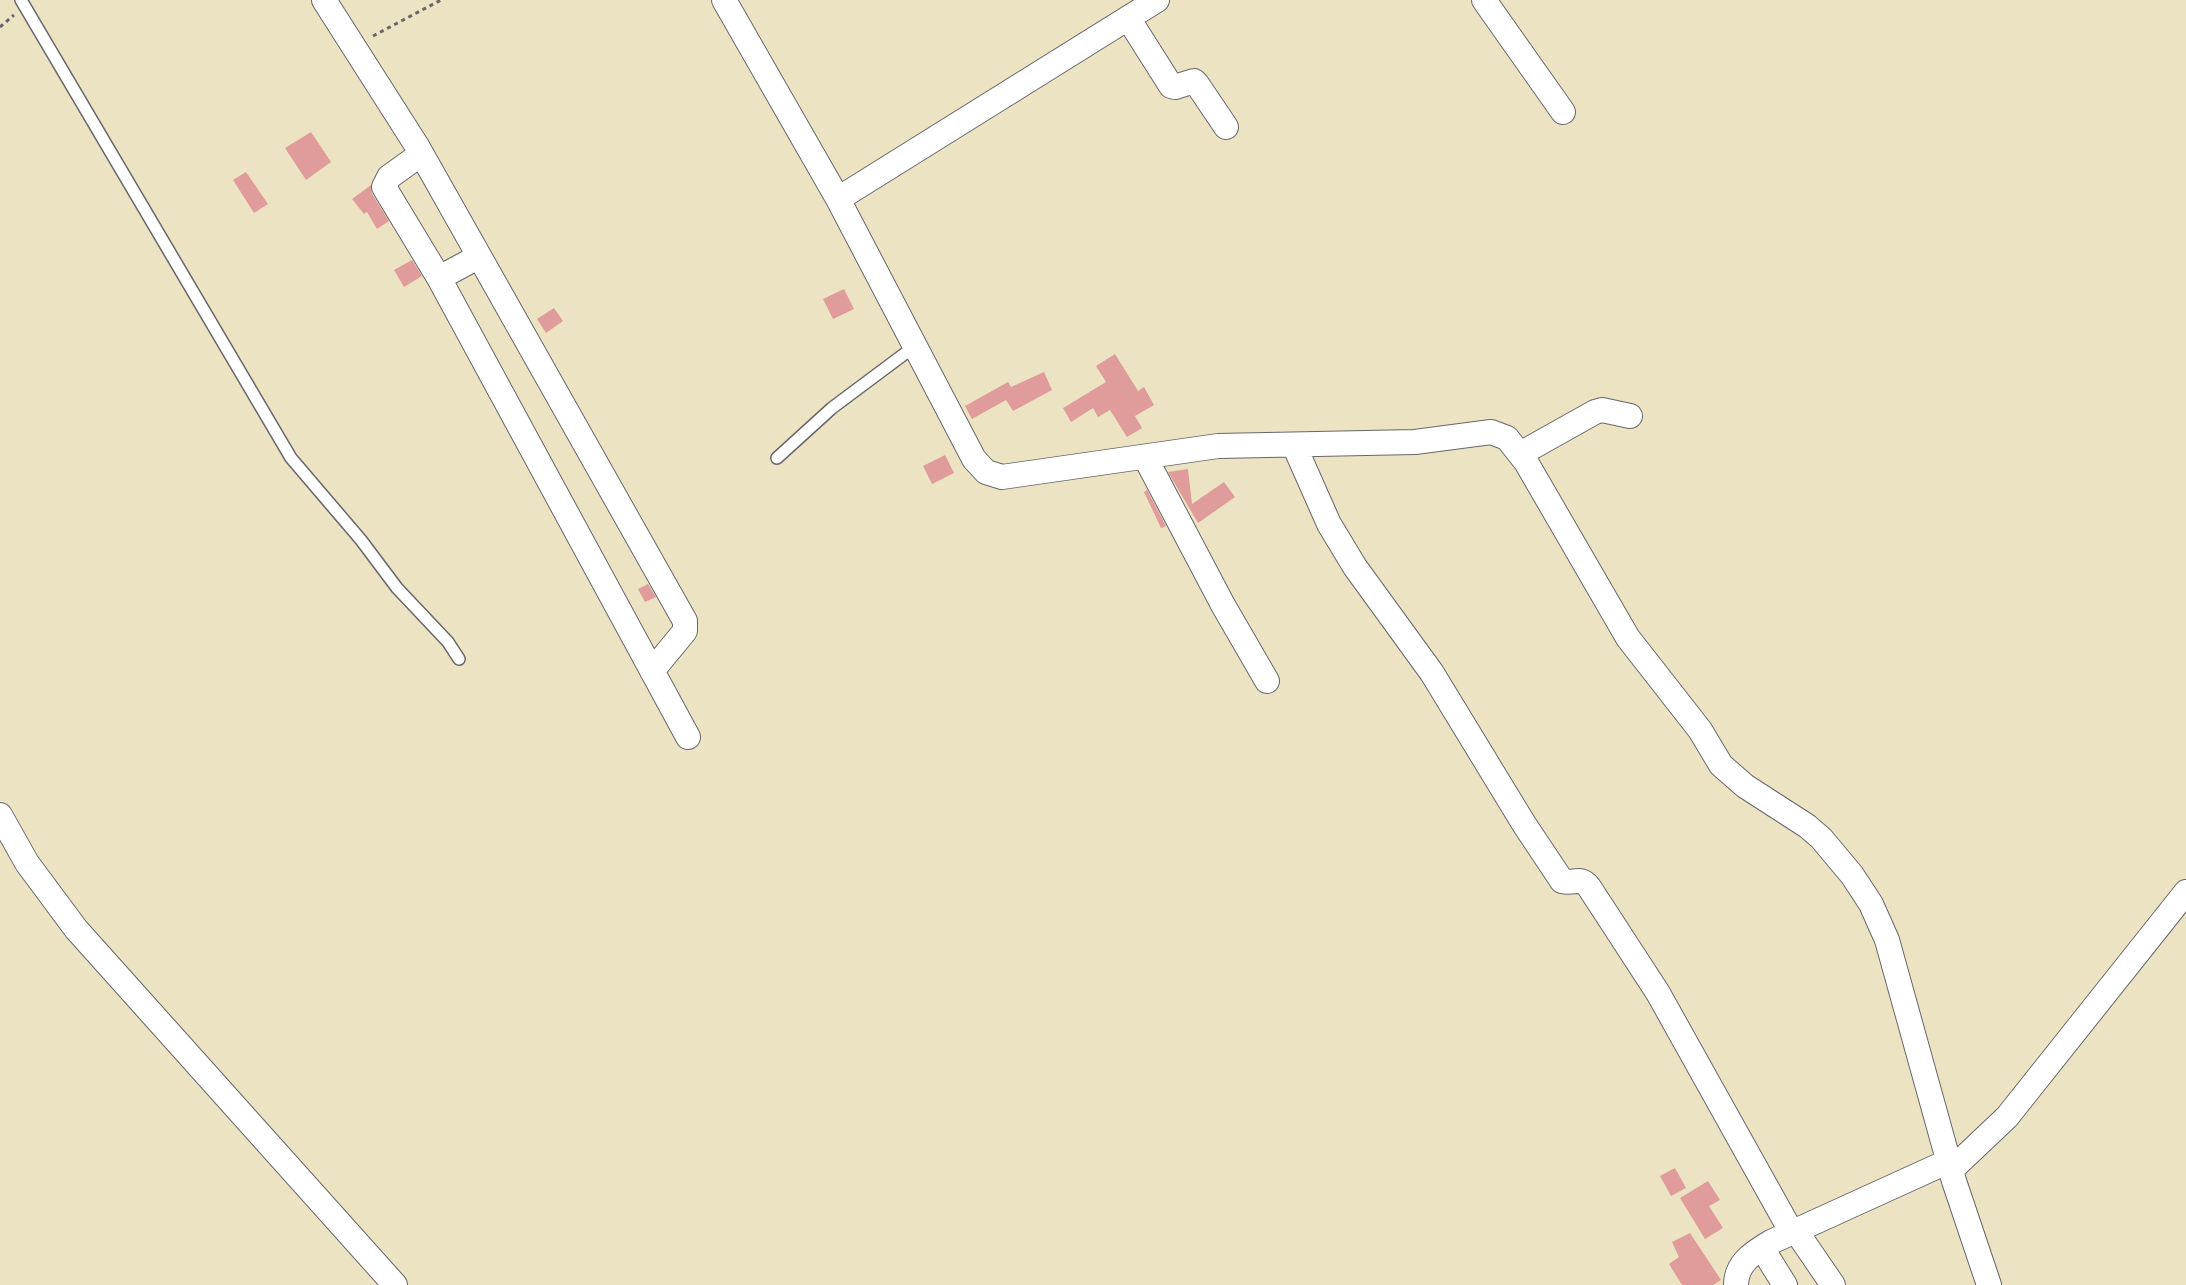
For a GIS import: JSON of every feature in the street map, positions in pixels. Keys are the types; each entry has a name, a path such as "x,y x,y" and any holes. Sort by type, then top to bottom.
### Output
{"street":[{"path":"324,0 422,154 478,257 685,621 685,631 652,671"},
{"path":"724,0 838,199 974,459 986,472 1002,477 1218,446 1415,442 1491,432 1507,438 1520,454 1628,638 1682,706 1721,765 1745,786 1807,826 1821,838 1852,875 1871,904 1887,940 1950,1166 1989,1285"},
{"path":"838,199 1157,0"},
{"path":"1484,0 1563,112"},
{"path":"1128,18 1171,86 1175,87 1194,82 1198,84 1226,127"},
{"path":"422,154 388,177 384,187 439,278 688,737"},
{"path":"439,278 478,257"},
{"path":"1520,454 1595,412 1602,410 1630,416"},
{"path":"1294,445 1338,540 1355,568 1432,673 1524,824 1562,881 1579,879 1584,881 1589,887 1658,993 1794,1232 1833,1285"},
{"path":"1145,456 1223,605 1267,681"},
{"path":"0,815 27,864 76,929 395,1285"},
{"path":"1736,1285 1741,1265 1762,1248 1794,1232 1950,1166 2008,1117 2186,892"},
{"path":"1762,1248 1785,1285"}],"lane":[{"path":"21,0 291,458 361,540 397,588 443,636 459,659"},
{"path":"777,458 832,408 915,346"}],"path":[{"path":"354,46 441,0"}],"building":[{"path":"311,132 331,162 306,180 285,148"},
{"path":"246,172 268,204 254,213 233,180"},
{"path":"371,185 372,194 389,221 377,229 367,212 364,214 352,199"},
{"path":"412,260 422,276 404,287 394,270"},
{"path":"844,289 854,309 833,319 823,299"},
{"path":"554,308 563,321 546,333 537,319"},
{"path":"1115,354 1138,391 1144,387 1154,405 1135,416 1142,428 1127,437 1110,410 1098,417 1093,408 1071,422 1063,408 1106,382 1096,366"},
{"path":"1044,372 1052,390 1013,411 1006,400 972,419 965,406 1008,382 1011,387"},
{"path":"945,455 954,473 932,484 923,466"},
{"path":"1188,469 1192,504 1224,482 1235,497 1198,523 1168,472"},
{"path":"1147,490 1166,526 1161,528 1144,492"},
{"path":"648,584 656,597 645,602 638,589"},
{"path":"1675,1168 1686,1188 1671,1196 1660,1176"},
{"path":"1708,1181 1720,1200 1709,1206 1723,1228 1705,1239 1680,1198"},
{"path":"1690,1233 1721,1280 1713,1285 1682,1285 1669,1264 1679,1257 1672,1242"}]}
